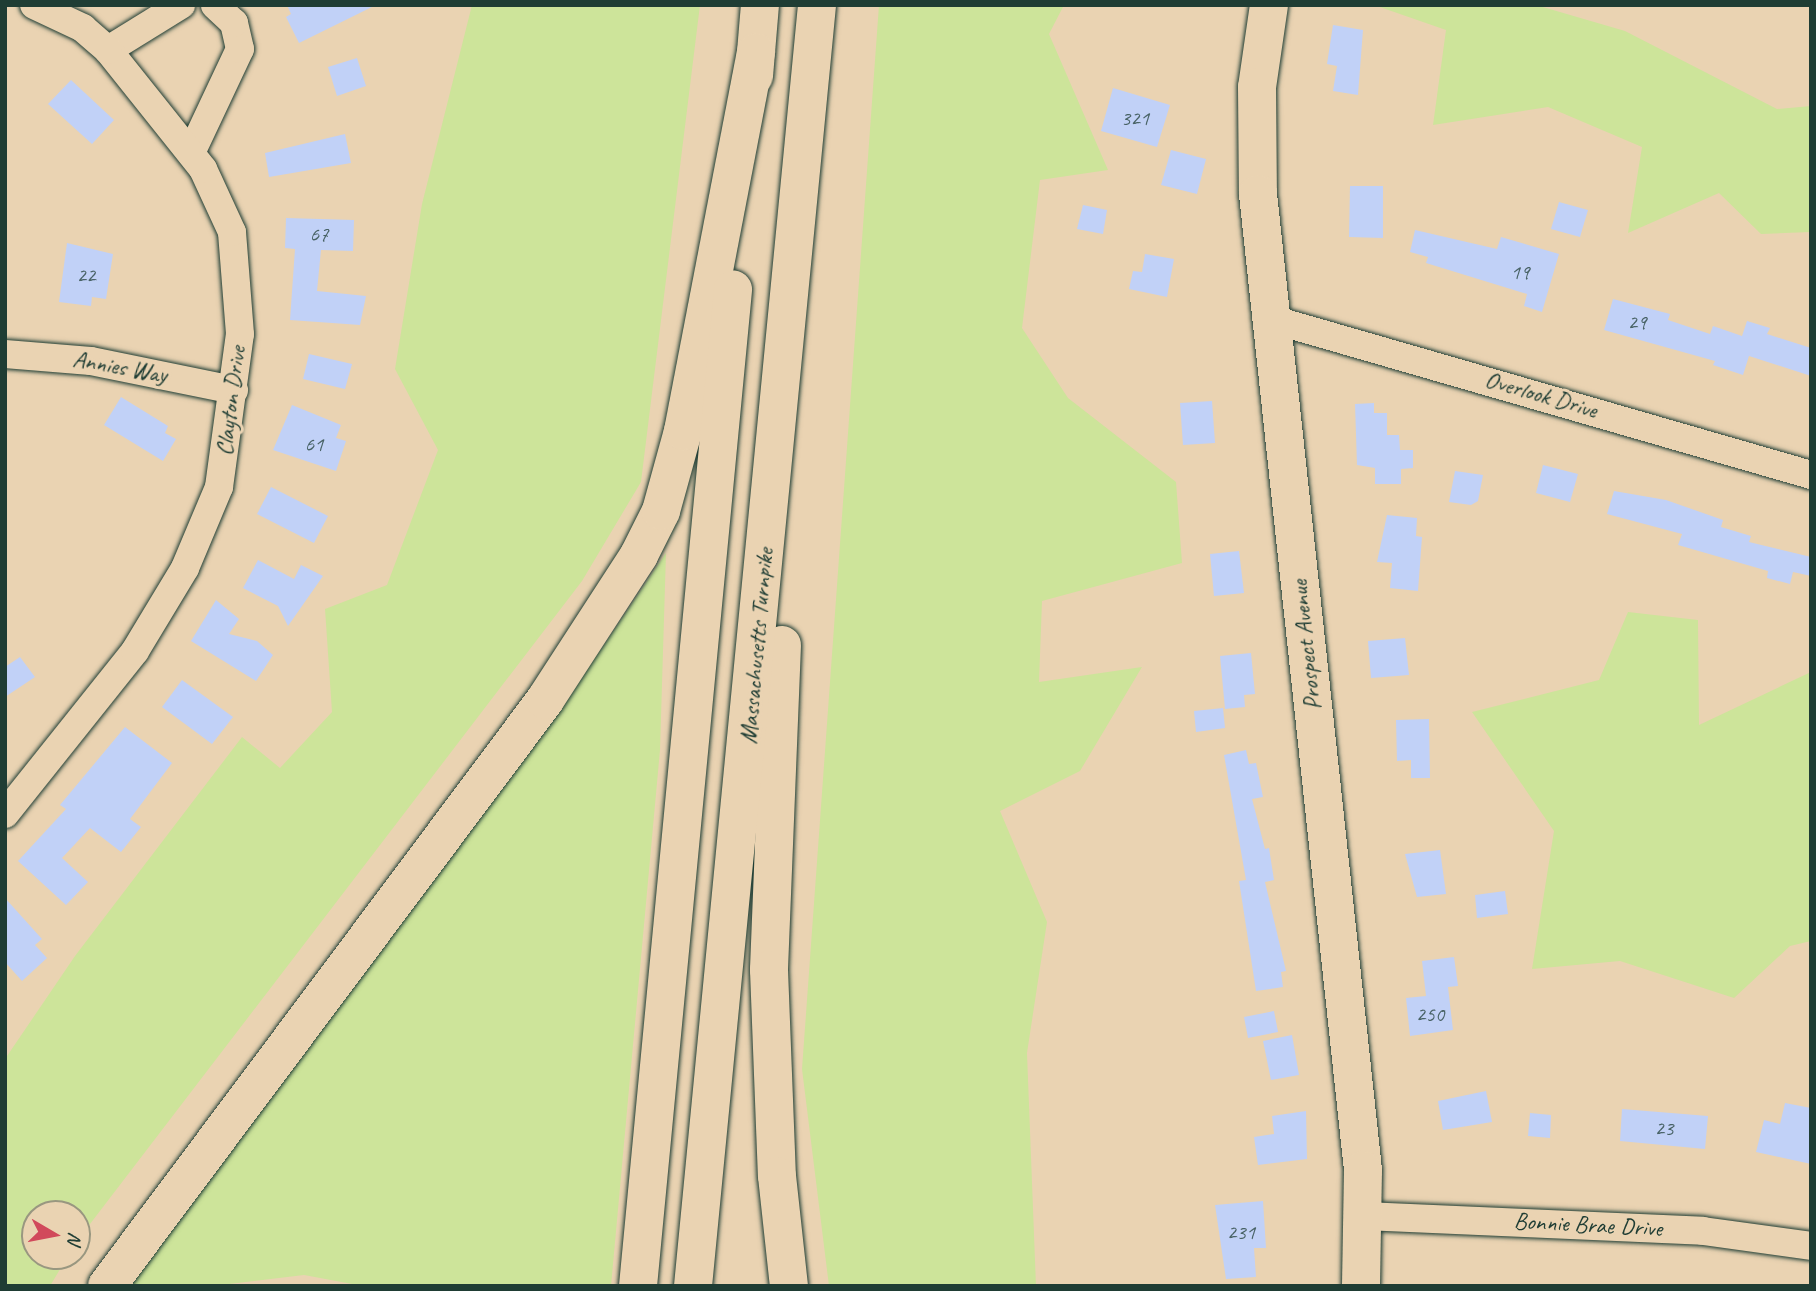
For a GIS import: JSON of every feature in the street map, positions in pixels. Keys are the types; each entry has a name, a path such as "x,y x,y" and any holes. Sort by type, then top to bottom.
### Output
{"main road":[{"path":"638,1286 760,5"},
{"name":"Massachusetts Turnpike","path":"694,1286 817,5"},
{"path":"789,1286 771,1076 772,825 833,5"},
{"name":"Prospect Avenue","path":"1269,5 1256,122 1271,319 1344,977 1364,1216 1361,1286"},
{"path":"107,1286 545,700 639,555 661,511 684,431 756,52"}],"street":[{"name":"Clayton Drive","path":"5,814 135,651 185,568 219,487 240,334 237,254 225,211 191,153 108,50 83,28 34,5"},
{"path":"108,50 181,5"},
{"path":"191,153 240,49 234,23 215,5"},
{"name":"Overlook Drive","path":"1271,319 1811,475"},
{"name":"Annies Way","path":"5,354 91,361 234,390"},
{"name":"Bonnie Brae Drive","path":"1364,1216 1679,1230 1811,1246"}],"green space":[{"path":"472,5 700,5 641,482 582,581 91,1223 91,1200 21,1200 21,1270 60,1270 50,1286 5,1286 5,1059 75,956 242,737 280,768 332,712 325,609 387,585 438,450 395,369 422,204"},
{"path":"879,5 1064,5 1049,34 1108,170 1040,180 1022,328 1068,398 1176,482 1182,563 1042,601 1039,682 1142,667 1080,771 1000,811 1047,922 1027,1053 1036,1286 829,1286 802,1069"},
{"path":"1374,5 1536,5 1625,31 1777,109 1811,106 1811,232 1761,234 1719,193 1628,233 1642,147 1548,107 1433,125 1446,30"},
{"path":"666,553 660,750 611,1286 363,1286 304,1275 213,1286 125,1286 602,648"},
{"path":"1628,612 1698,620 1699,725 1811,672 1811,941 1790,946 1734,998 1620,961 1532,969 1554,831 1472,712 1599,680"}],"building":[{"path":"287,5 376,5 299,43 286,17 291,14"},
{"path":"1333,25 1363,30 1358,95 1333,91 1337,66 1327,64"},
{"path":"357,58 366,86 337,96 328,67"},
{"path":"71,80 114,120 92,144 48,104"},
{"path":"1113,88 1170,105 1157,147 1101,131"},
{"path":"345,134 351,163 269,177 265,153"},
{"path":"1171,150 1206,159 1197,194 1161,185"},
{"path":"1350,186 1383,186 1383,238 1349,237"},
{"path":"1559,202 1588,210 1580,237 1551,229"},
{"path":"1083,205 1107,210 1103,234 1077,229"},
{"path":"286,218 354,220 353,251 321,250 317,291 366,296 360,325 290,320 295,249 285,248"},
{"path":"1415,230 1497,249 1501,237 1559,254 1542,312 1524,306 1527,294 1426,263 1428,257 1410,252"},
{"path":"67,243 113,254 106,299 92,297 91,306 59,302"},
{"path":"1145,254 1174,259 1167,297 1129,289 1133,271 1142,272"},
{"path":"1613,299 1670,314 1668,320 1710,334 1713,326 1742,336 1747,321 1770,328 1767,334 1811,348 1811,376 1749,356 1743,375 1713,365 1715,361 1604,330"},
{"path":"309,354 352,364 345,389 303,379"},
{"path":"121,397 168,426 165,433 176,439 163,461 104,425"},
{"path":"1212,401 1215,443 1183,445 1180,403"},
{"path":"1374,403 1374,413 1387,413 1387,435 1399,435 1400,450 1413,450 1413,468 1401,469 1401,484 1375,484 1375,468 1357,465 1355,404"},
{"path":"292,405 341,425 336,438 346,441 336,471 273,450"},
{"path":"1543,465 1578,474 1570,502 1536,493"},
{"path":"1455,471 1483,475 1478,501 1471,505 1449,502"},
{"path":"271,487 328,516 314,543 257,514"},
{"path":"1614,491 1666,500 1723,520 1721,527 1751,536 1749,542 1811,557 1811,576 1793,572 1790,584 1767,578 1768,571 1678,545 1682,534 1607,514"},
{"path":"1387,515 1417,518 1416,536 1422,537 1418,591 1390,588 1392,563 1377,562"},
{"path":"1239,551 1244,593 1214,596 1210,554"},
{"path":"258,560 294,579 301,565 323,576 288,626 278,606 243,588"},
{"path":"216,600 239,619 229,634 257,641 273,655 256,681 191,641"},
{"path":"1405,638 1409,675 1371,678 1368,641"},
{"path":"1251,653 1255,694 1244,695 1245,707 1225,709 1220,656"},
{"path":"20,657 35,677 5,697 5,667"},
{"path":"182,680 233,717 212,744 162,707"},
{"path":"1223,708 1225,728 1196,732 1194,711"},
{"path":"1429,719 1430,778 1411,778 1411,760 1397,761 1396,720"},
{"path":"125,727 172,763 130,819 141,827 121,852 90,828 62,858 88,882 66,905 18,861 66,809 60,805"},
{"path":"1246,750 1249,764 1256,763 1263,797 1252,799 1265,849 1269,848 1274,880 1265,882 1286,971 1281,972 1283,987 1256,991 1239,881 1246,880 1224,755"},
{"path":"1440,850 1446,894 1417,897 1405,854"},
{"path":"1505,891 1508,914 1477,918 1475,895"},
{"path":"5,898 42,939 35,945 47,958 22,981 5,962"},
{"path":"1454,957 1458,986 1448,987 1453,1030 1410,1036 1406,998 1426,996 1422,961"},
{"path":"1274,1011 1278,1032 1248,1038 1244,1017"},
{"path":"1292,1035 1299,1075 1271,1080 1263,1041"},
{"path":"1486,1091 1492,1122 1443,1130 1438,1101"},
{"path":"1785,1103 1811,1108 1811,1164 1756,1152 1764,1120 1780,1124"},
{"path":"1622,1109 1708,1116 1705,1149 1620,1141"},
{"path":"1306,1111 1307,1159 1258,1165 1254,1137 1274,1134 1272,1116"},
{"path":"1530,1113 1551,1115 1550,1138 1528,1136"},
{"path":"1263,1201 1266,1248 1254,1248 1256,1277 1226,1279 1215,1205"}]}
